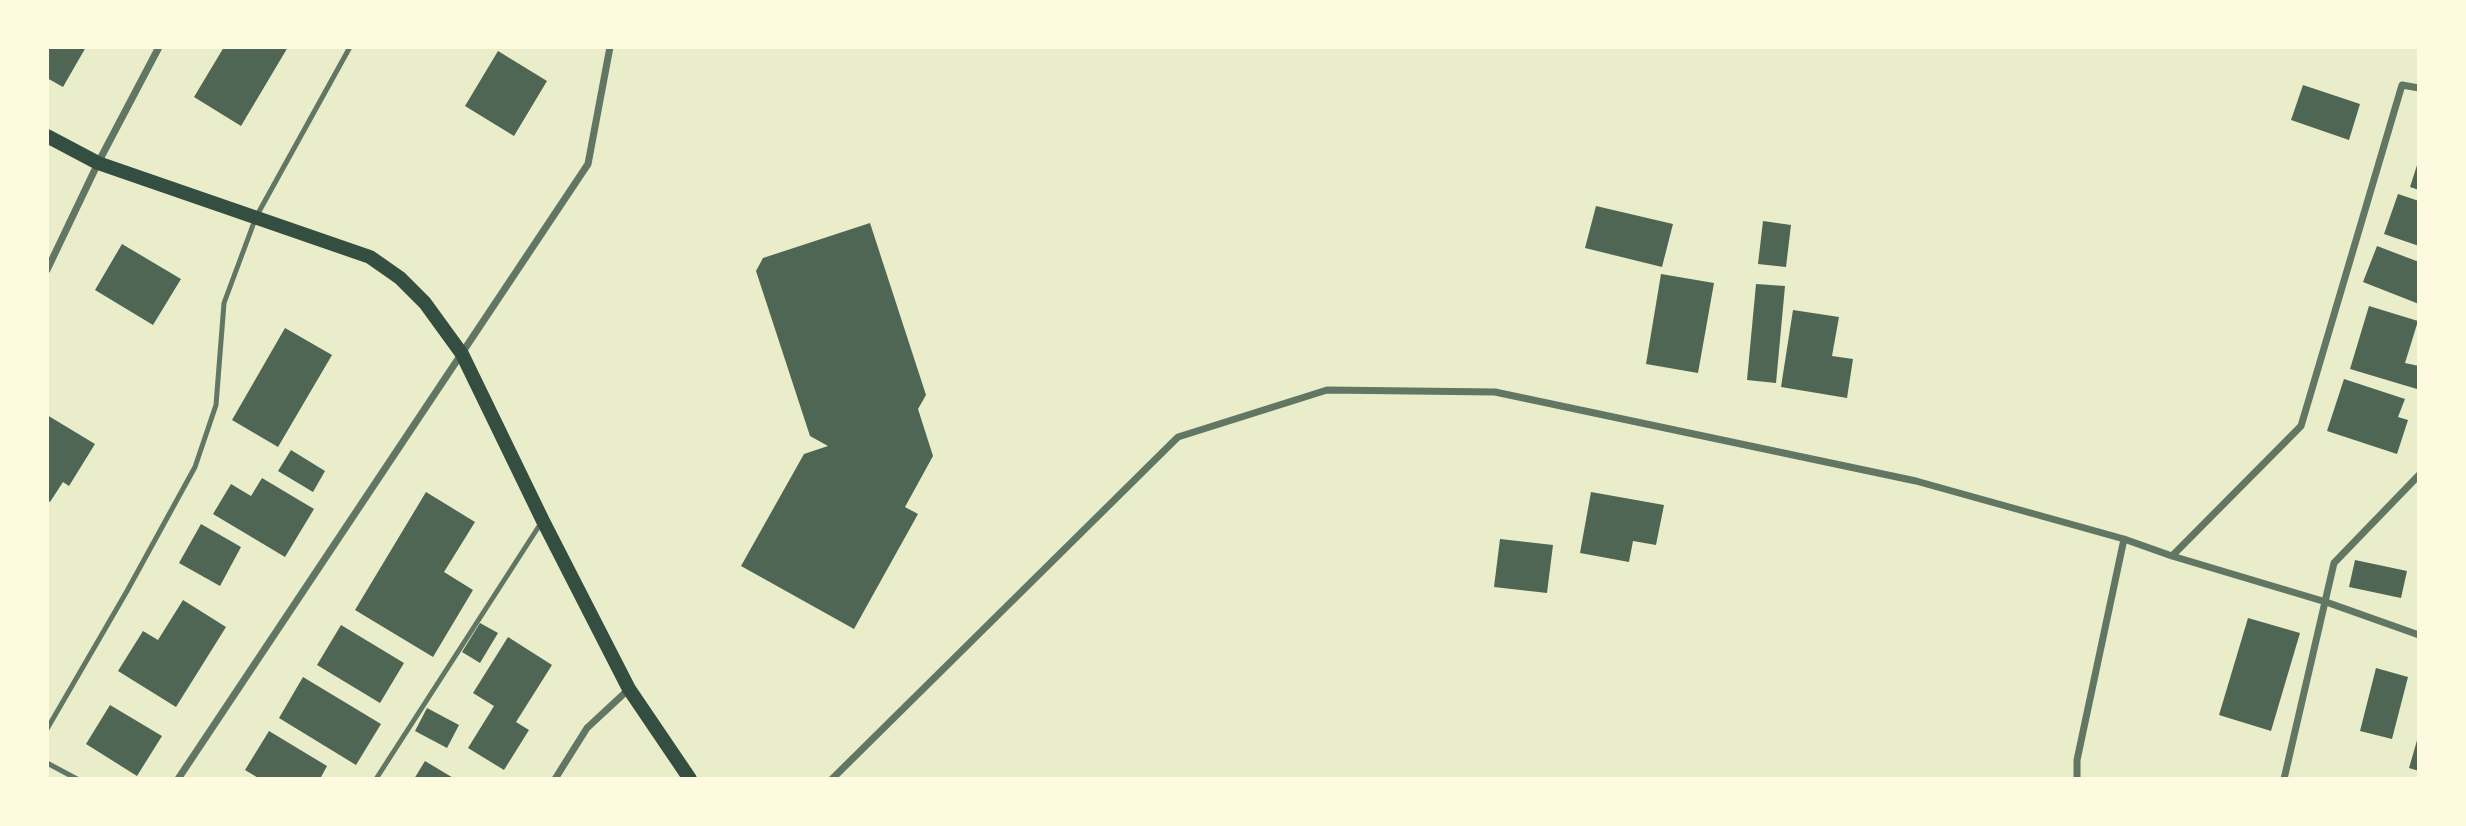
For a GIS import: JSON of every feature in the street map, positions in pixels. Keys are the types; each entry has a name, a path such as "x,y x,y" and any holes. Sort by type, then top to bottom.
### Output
{"main road":[{"path":"47,136 98,163 370,257 400,278 425,303 462,354 629,689 690,779"}],"street":[{"path":"47,270 98,163 159,47"},
{"path":"178,779 588,164 610,47"},
{"path":"2172,556 2301,426 2402,85 2419,89"},
{"path":"832,779 1178,438 1327,390 1494,392 1916,481 2124,539 2326,602 2419,635"},
{"path":"2284,779 2334,564 2419,475"},
{"path":"2077,779 2077,760 2124,539"},
{"path":"555,779 587,728 629,689"}],"lane":[{"path":"47,729 195,467 216,405 224,303 256,218 349,47"},
{"path":"376,779 543,521"},
{"path":"47,764 78,779"}],"building":[{"path":"47,47 86,47 63,87 47,78"},
{"path":"224,47 288,47 241,126 194,97"},
{"path":"498,51 547,81 514,136 465,106"},
{"path":"2303,85 2360,104 2349,140 2291,120"},
{"path":"2419,162 2419,190 2410,187"},
{"path":"2398,194 2419,201 2419,246 2384,234"},
{"path":"1596,206 1673,224 1662,267 1585,248"},
{"path":"1763,221 1791,225 1786,267 1758,264"},
{"path":"870,223 926,395 918,409 933,456 905,507 918,514 854,629 741,566 804,454 828,446 810,436 756,271 763,258"},
{"path":"122,244 181,279 153,325 95,290"},
{"path":"2377,246 2419,262 2419,304 2363,282"},
{"path":"1661,274 1714,283 1698,373 1646,364"},
{"path":"1756,284 1785,286 1776,383 1747,380"},
{"path":"2369,306 2418,321 2405,363 2419,366 2417,389 2350,369"},
{"path":"1793,310 1839,317 1832,356 1853,359 1847,398 1781,387"},
{"path":"285,328 332,355 278,447 232,420"},
{"path":"2344,379 2405,399 2398,417 2408,420 2397,454 2327,431"},
{"path":"47,415 95,444 69,486 63,482 50,502 47,500"},
{"path":"291,450 325,471 313,492 278,471"},
{"path":"262,478 314,509 285,557 213,514 231,484 251,496"},
{"path":"426,492 475,522 444,572 473,590 433,657 355,610"},
{"path":"1591,492 1664,505 1656,545 1633,541 1629,562 1580,553"},
{"path":"201,524 241,547 220,586 179,563"},
{"path":"1500,539 1553,545 1547,593 1494,587"},
{"path":"2355,560 2407,571 2401,598 2349,587"},
{"path":"183,600 226,627 176,707 118,671 143,631 158,640"},
{"path":"2248,618 2300,633 2271,731 2219,715"},
{"path":"480,623 498,633 480,663 462,652"},
{"path":"341,625 404,663 380,703 317,665"},
{"path":"508,637 552,665 516,722 529,730 504,770 468,748 494,706 473,693"},
{"path":"2376,668 2408,677 2392,739 2360,731"},
{"path":"303,677 381,724 356,765 279,718"},
{"path":"110,705 162,736 137,776 86,744"},
{"path":"427,708 459,725 447,748 415,731"},
{"path":"269,731 327,766 320,779 260,779 245,770"},
{"path":"2419,737 2419,771 2409,768"},
{"path":"425,761 455,779 414,779"}]}
